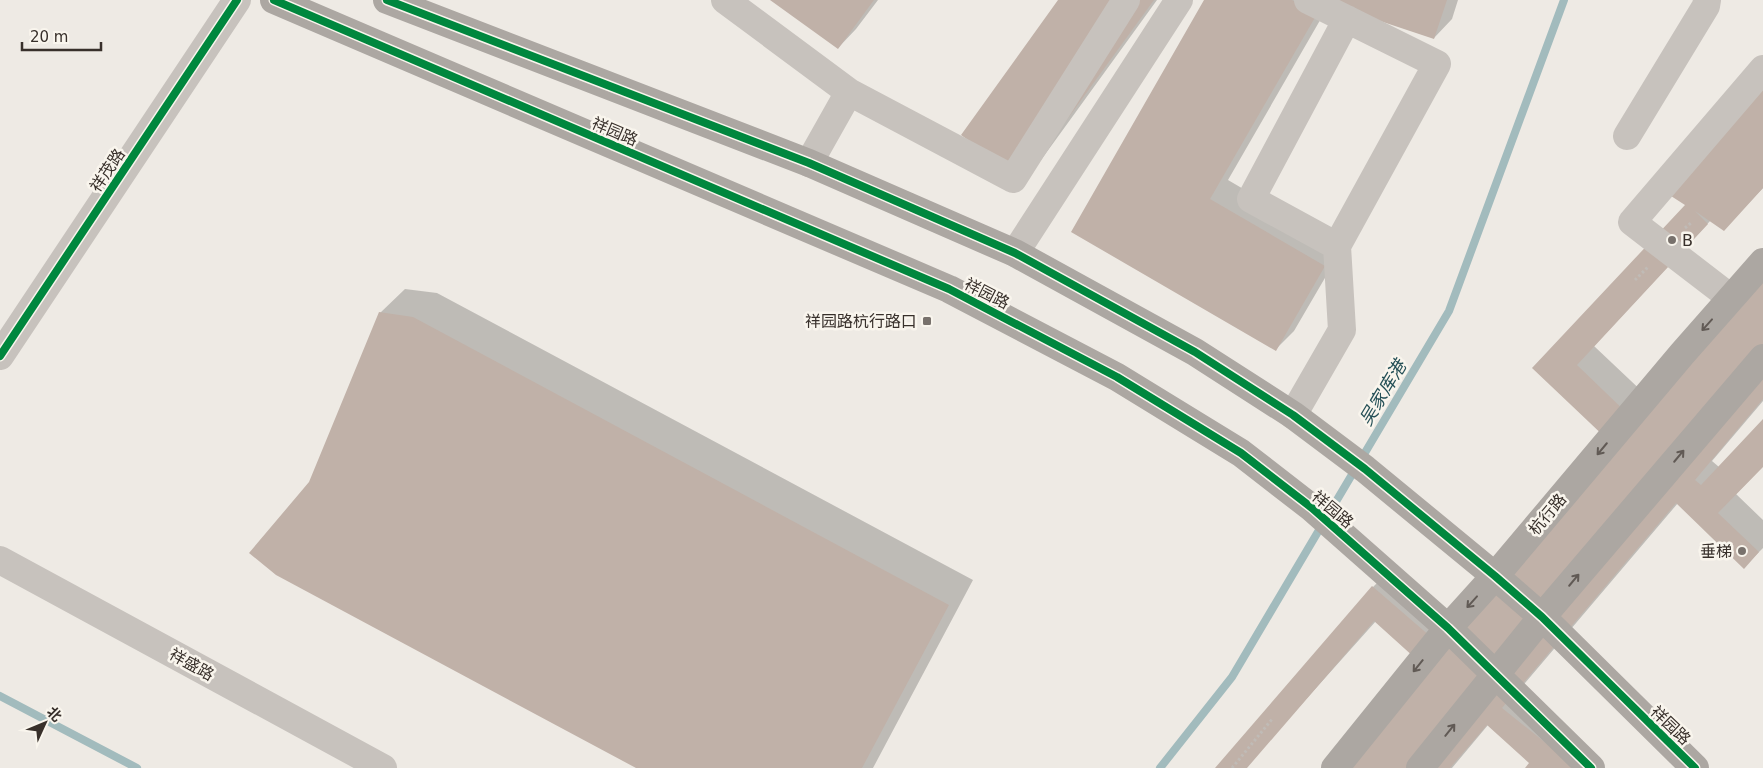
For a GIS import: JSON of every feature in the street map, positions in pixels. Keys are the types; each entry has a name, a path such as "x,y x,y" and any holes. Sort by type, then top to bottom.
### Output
{"main road":[{"name":"祥园路","path":"274,0 948,289 1118,377 1241,453 1312,508 1448,628 1591,768"},
{"name":"祥园路","path":"387,0 809,162 1015,253 1195,352 1293,415 1365,469 1495,576 1542,617 1695,768"},
{"name":"杭行路","path":"1335,768 1448,628 1495,576 1682,354 1763,262"},
{"path":"1420,768 1542,617 1763,358"}],"street":[{"name":"祥茂路","path":"0,356 237,0"},
{"path":"725,0 849,92 1013,179 1126,0"},
{"path":"1015,253 1179,0"},
{"path":"1293,415 1342,330 1337,246 1437,64 1308,0"},
{"path":"1627,136 1706,6 1707,0"},
{"path":"1337,246 1251,199 1348,19"},
{"path":"1731,298 1632,222 1763,69"},
{"path":"809,162 849,92"},
{"name":"祥盛路","path":"0,560 383,768"}],"path":[{"path":"1232,768 1273,718"}],"building":[{"path":"770,0 874,0 838,49"},
{"path":"1058,0 1154,0 1023,180 961,135"},
{"path":"1204,0 1292,0 1317,14 1210,199 1325,266 1276,351 1071,232"},
{"path":"1323,0 1447,0 1434,39 1323,2"},
{"path":"1763,87 1763,188 1724,231 1695,211 1708,224 1577,365 1630,416 1763,257 1763,399 1695,480 1701,485 1763,419 1763,467 1718,513 1759,552 1744,569 1676,503 1502,708 1557,752 1572,768 1525,768 1529,763 1487,725 1450,768 1321,768 1415,658 1374,621 1247,768 1215,768 1372,586 1438,643 1609,441 1532,368 1685,205 1671,196"},
{"path":"379,312 413,317 949,605 862,768 636,768 276,575 249,553 309,482"}],"waterway":[{"name":"吴家库港","path":"1328,515 1449,311 1564,0"},
{"name":"吴家库港","path":"1160,768 1232,677 1322,525"},
{"name":"吴家库港","path":"0,696 137,768"}],"cycle path":[{"path":"0,356 237,0"},
{"path":"274,0 949,289 1117,377 1241,453 1312,508 1448,628 1591,768"},
{"path":"387,0 809,163 1015,253 1195,352 1293,415 1365,469 1495,576 1542,617 1695,768"}],"place":[{"name":"B","path":"1672,240"},
{"name":"祥园路杭行路口","path":"927,321"},
{"name":"垂梯","path":"1742,551"}]}
